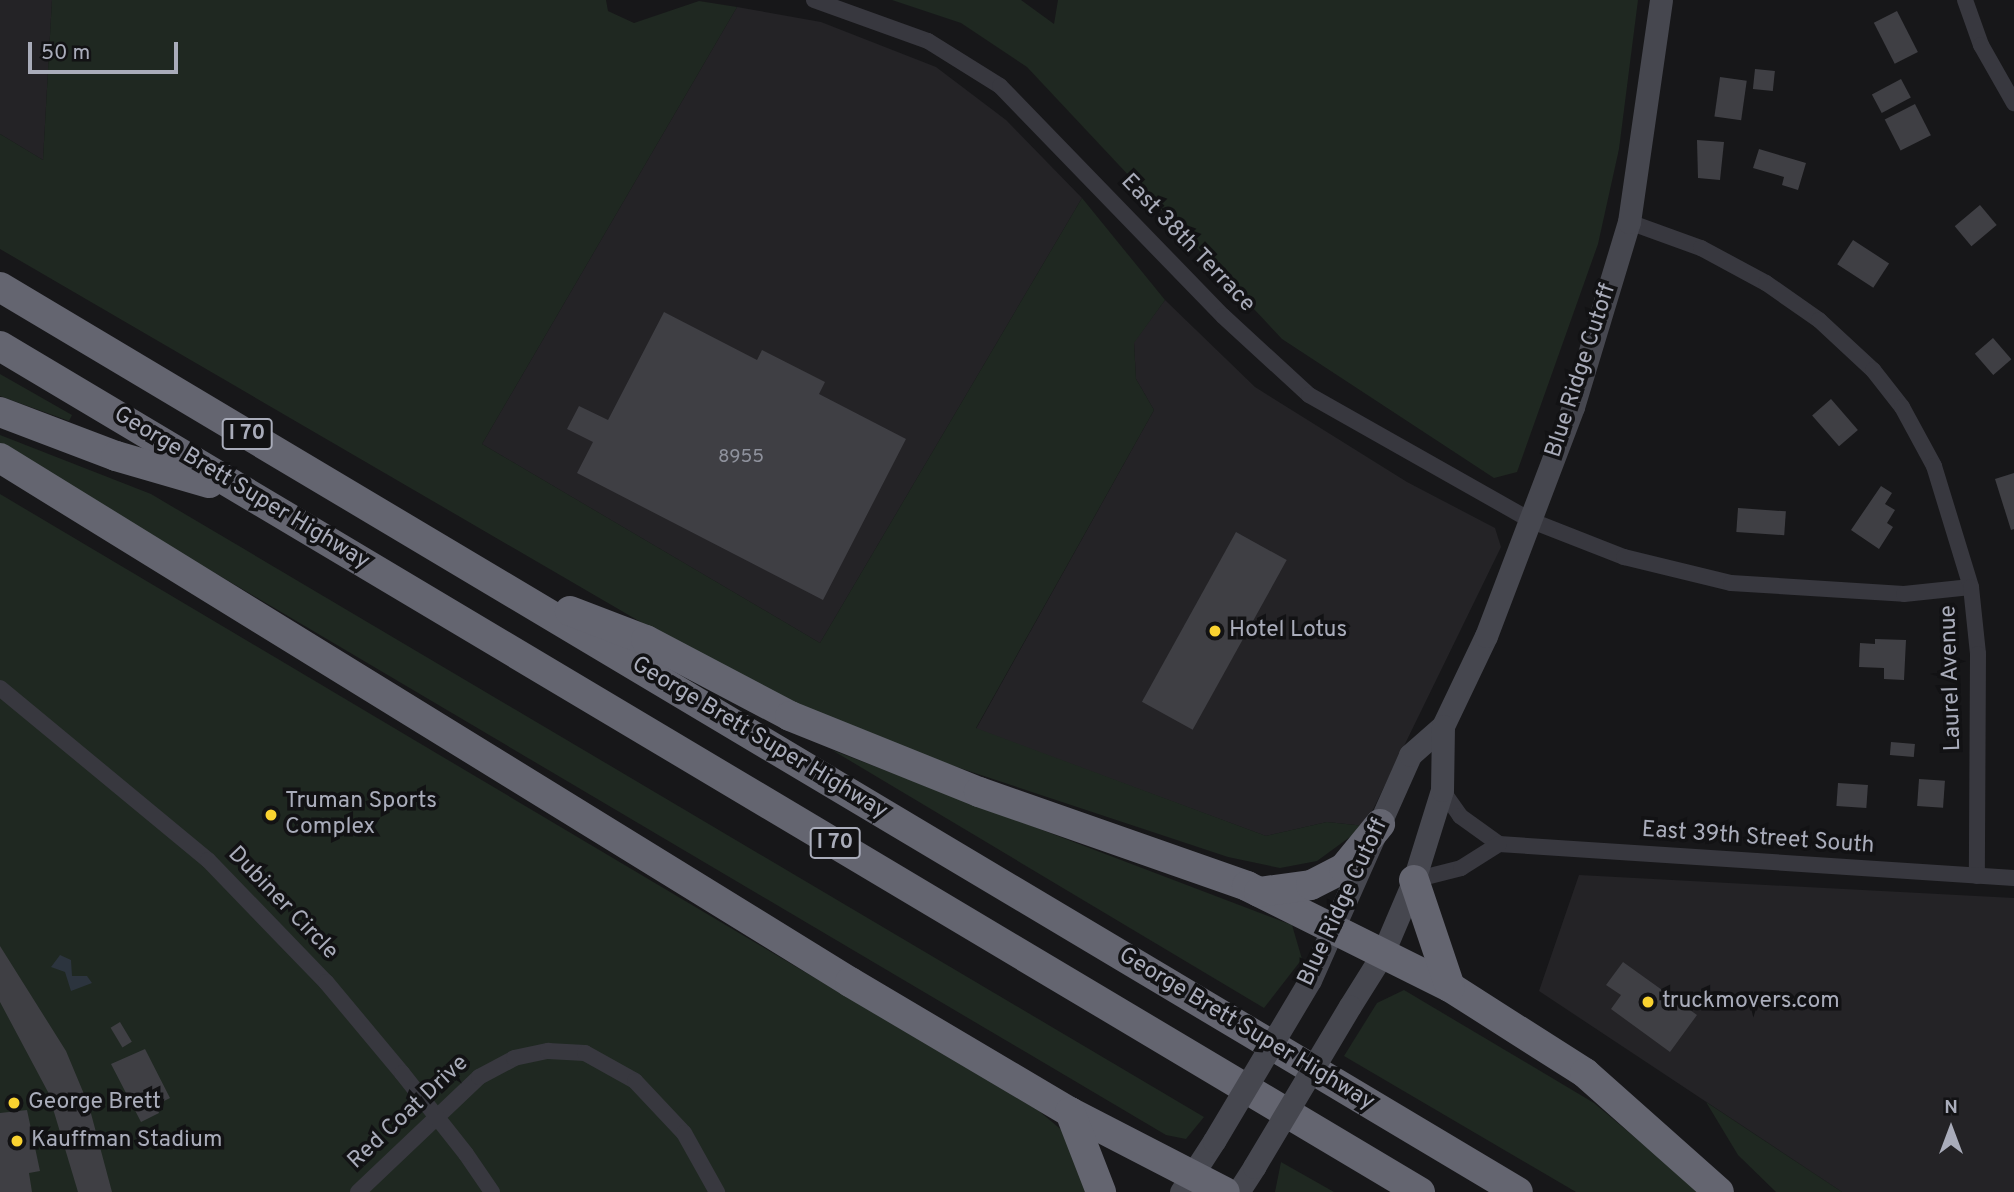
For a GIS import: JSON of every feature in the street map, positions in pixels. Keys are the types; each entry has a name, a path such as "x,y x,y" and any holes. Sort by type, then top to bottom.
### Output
{"highway":[{"name":"George Brett Super Highway","path":"0,287 1518,1192"},
{"name":"George Brett Super Highway","path":"0,346 1420,1192"},
{"path":"0,412 116,456 249,494"},
{"path":"0,458 1186,1183 1225,1192"},
{"path":"494,582 646,640 816,726 979,792 1259,892 1335,933 1450,987 1585,1073 1719,1192"},
{"path":"1259,892 1311,885 1344,868 1380,824"},
{"path":"1413,880 1450,987"},
{"path":"1070,1112 1101,1192"}],"main road":[{"name":"Blue Ridge Cutoff","path":"1238,1192 1382,955 1413,880 1442,790 1443,726 1532,521 1629,222 1649,111 1661,0"},
{"name":"Blue Ridge Cutoff","path":"1186,1183 1310,980 1335,933 1410,755 1443,726"}],"street":[{"name":"East 38th Terrace","path":"814,0 928,41 1000,86 1223,316 1309,395 1532,521 1624,557 1731,583 1904,594 1971,587"},
{"path":"1965,0 1981,45 2014,103"},
{"name":"Laurel Avenue","path":"1629,222 1701,248 1766,283 1819,320 1873,370 1902,407 1934,466 1971,587 1978,654 1978,876"},
{"name":"Dubiner Circle","path":"0,688 208,860 309,963 402,1073 466,1154 492,1192"},
{"path":"1413,880 1461,867 1499,844 1460,816 1442,790"},
{"name":"East 39th Street South","path":"1499,844 2014,878"},
{"name":"Red Coat Drive","path":"358,1192 479,1077 514,1058 566,1051 604,1061 651,1095 684,1133 717,1192"}],"shaded area":[{"path":"0,0 52,0 43,160 0,134"},
{"path":"52,0 606,0 608,11 634,23 699,1 737,7 482,444 820,643 1082,198 1165,300 1134,343 1136,379 1154,410 976,728 1266,836 1327,822 1365,826 1317,861 1280,868 1228,857 848,731 699,656 0,249 0,134 43,160"},
{"path":"892,0 1021,0 1054,24 1058,0 1638,0 1619,149 1598,244 1517,472 1494,478 1282,339 1027,67 961,23"},
{"path":"737,7 821,22 936,67 1006,120 1082,198 820,643 482,444"},
{"path":"1165,300 1255,387 1407,482 1495,528 1501,547 1365,826 1327,822 1266,836 976,729 1154,410 1136,379 1134,342"},
{"path":"0,374 72,415 69,421 0,396"},
{"path":"0,435 151,494 1204,1117 1186,1139 1166,1135 0,446"},
{"name":"Truman Sports Complex","path":"0,494 1039,1111 1070,1137 1092,1192 0,1192"},
{"path":"832,750 1292,925 1302,959 1264,1008"},
{"path":"1579,875 2014,898 2014,1192 1842,1192 1539,991"},
{"path":"60,955 71,960 72,976 87,976 92,983 71,991 65,972 51,967"},
{"path":"1404,990 1594,1103 1700,1192 1576,1192 1344,1056 1377,1003"},
{"path":"1706,1102 1842,1192 1776,1192 1738,1155"},
{"path":"1281,1162 1334,1192 1275,1192"}],"building":[{"path":"1897,11 1918,52 1895,64 1874,23"},
{"path":"1755,69 1775,71 1773,91 1753,89"},
{"path":"1720,77 1747,81 1741,120 1714,117"},
{"path":"1901,79 1911,98 1882,113 1872,94"},
{"path":"1915,104 1931,135 1901,151 1885,119"},
{"path":"1697,140 1724,142 1720,180 1698,178"},
{"path":"1759,149 1806,163 1798,190 1782,185 1784,177 1753,168"},
{"path":"1980,205 1997,225 1971,246 1955,226"},
{"path":"1853,240 1889,263 1873,288 1837,264"},
{"path":"664,312 757,360 762,350 825,382 819,394 906,439 823,600 577,473 593,442 567,429 579,406 608,420"},
{"path":"1993,338 2011,359 1993,375 1975,354"},
{"path":"1831,399 1858,430 1839,446 1812,415"},
{"path":"2014,473 2014,529 2011,530 1995,479"},
{"path":"1881,486 1892,493 1885,504 1895,510 1887,523 1893,527 1879,549 1851,530"},
{"path":"1738,508 1786,511 1784,535 1736,532"},
{"name":"Hotel Lotus","path":"1236,532 1287,560 1193,730 1142,702"},
{"path":"1875,639 1906,640 1904,680 1884,679 1884,668 1859,667 1860,643 1875,644"},
{"path":"1891,742 1915,744 1914,757 1890,755"},
{"path":"1919,779 1945,781 1943,808 1917,806"},
{"path":"1838,783 1868,785 1866,808 1836,806"},
{"path":"0,946 66,1051 89,1106 112,1192 78,1192 48,1092 0,1002"},
{"name":"truckmovers.com","path":"1623,962 1697,1015 1670,1052 1611,1009 1621,995 1606,985"},
{"path":"120,1022 132,1042 122,1047 111,1028"},
{"path":"145,1049 170,1098 156,1105 159,1113 141,1122 111,1064"},
{"name":"Kauffman Stadium","path":"27,1110 40,1171 29,1173 32,1192 0,1192 0,1113"}],"place":[{"name":"Hotel Lotus","path":"1215,631"},
{"name":"Truman Sports Complex","path":"271,815"},
{"name":"truckmovers.com","path":"1648,1002"},
{"name":"George Brett","path":"14,1103"},
{"name":"Kauffman Stadium","path":"17,1141"}]}
